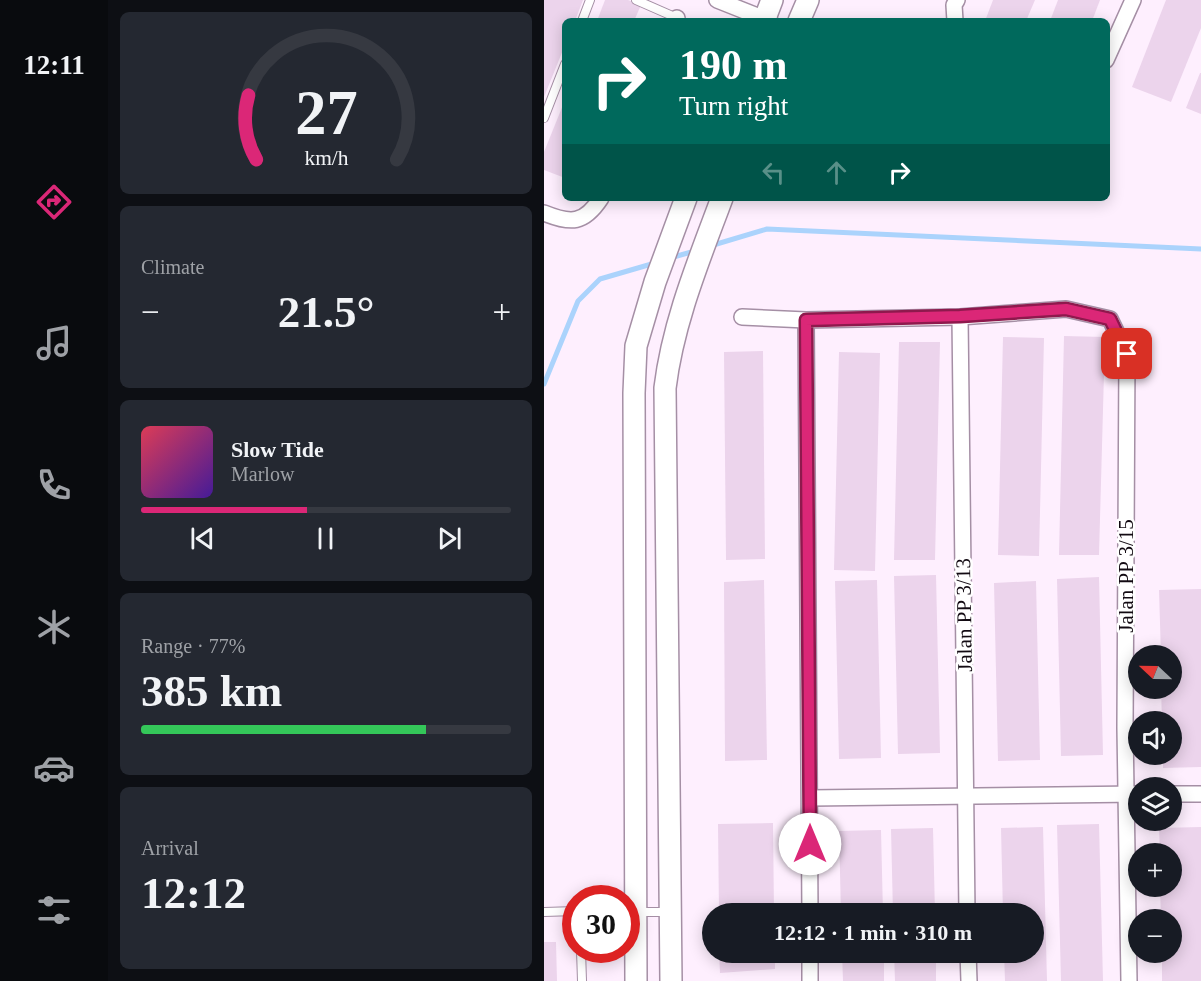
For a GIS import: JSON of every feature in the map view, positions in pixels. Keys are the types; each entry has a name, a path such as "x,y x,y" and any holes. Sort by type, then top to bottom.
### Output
{"main road":[{"path":"800,18 808,0"},
{"path":"631,885 636,346 655,282 685,201"},
{"path":"672,981 665,388 669,353 691,279 721,201"},
{"path":"635,963 636,981"}],"street":[{"path":"717,0 768,15"},
{"path":"955,18 956,0"},
{"path":"1110,51 1134,0"},
{"path":"544,213 559,219 576,221 593,211 599,201"},
{"name":"Jalan PP 3/15","path":"960,316 1066,309 1110,319 1127,354 1132,777"},
{"path":"742,317 806,320 960,316"},
{"name":"Jalan PP 3/13","path":"960,316 967,903"},
{"path":"806,320 810,903"},
{"path":"810,798 1128,794"},
{"path":"1182,794 1201,794"},
{"name":"Jalan PP 3/15","path":"1129,981 1131,831"},
{"path":"810,963 810,981"},
{"path":"968,963 969,981"}],"lane":[{"path":"583,18 590,0"},
{"path":"636,0 672,18"},
{"path":"544,118 562,72"},
{"path":"544,912 562,912"},
{"path":"640,912 671,912"},
{"path":"581,963 582,981"}],"building":[{"path":"544,0 583,0 576,18 562,18 562,52 544,97"},
{"path":"605,0 628,0 641,5 635,18 598,18"},
{"path":"993,0 1035,0 1027,18 986,18"},
{"path":"1058,0 1100,0 1093,18 1051,18"},
{"path":"1166,0 1201,0 1201,28 1171,102 1132,87"},
{"path":"1201,73 1201,114 1186,108"},
{"path":"562,107 562,177 544,170 544,152"},
{"path":"1064,336 1105,337 1099,555 1059,555"},
{"path":"1003,337 1044,338 1039,556 998,555"},
{"path":"899,342 940,342 935,560 894,560"},
{"path":"763,351 765,559 726,560 724,352"},
{"path":"839,352 880,353 875,571 834,570"},
{"path":"936,575 940,753 898,754 894,576"},
{"path":"1099,577 1103,755 1061,756 1057,579"},
{"path":"764,580 767,760 725,761 724,582"},
{"path":"877,580 881,758 839,759 835,581"},
{"path":"1036,581 1040,760 998,761 994,583"},
{"path":"1201,589 1201,767 1163,768 1163,765 1182,765 1182,711 1162,711 1161,699 1182,699 1182,645 1161,645 1159,590"},
{"path":"773,823 774,903 719,903 718,824"},
{"path":"1099,824 1103,981 1061,981 1057,825"},
{"path":"1043,827 1047,981 1005,981 1004,963 1044,963 1044,903 1003,903 1001,828"},
{"path":"1182,827 1201,827 1201,981 1162,981 1162,963 1182,963 1182,909 1161,909 1160,897 1182,897 1182,843 1160,843 1159,831 1182,831"},
{"path":"933,828 935,903 893,903 891,829"},
{"path":"881,830 883,903 841,903 839,831"},
{"path":"544,942 556,942 557,981 544,981"},
{"path":"720,963 775,963 775,969 720,973"},
{"path":"842,963 884,963 884,981 843,981"},
{"path":"894,963 936,963 936,981 895,981"}],"waterway":[{"path":"710,246 767,229 1201,249"},
{"path":"670,258 695,251"},
{"path":"544,384 578,301 600,279 655,263"}],"route":[{"path":"810,844 806,320 960,316 1066,309 1110,319 1127,354"}]}
